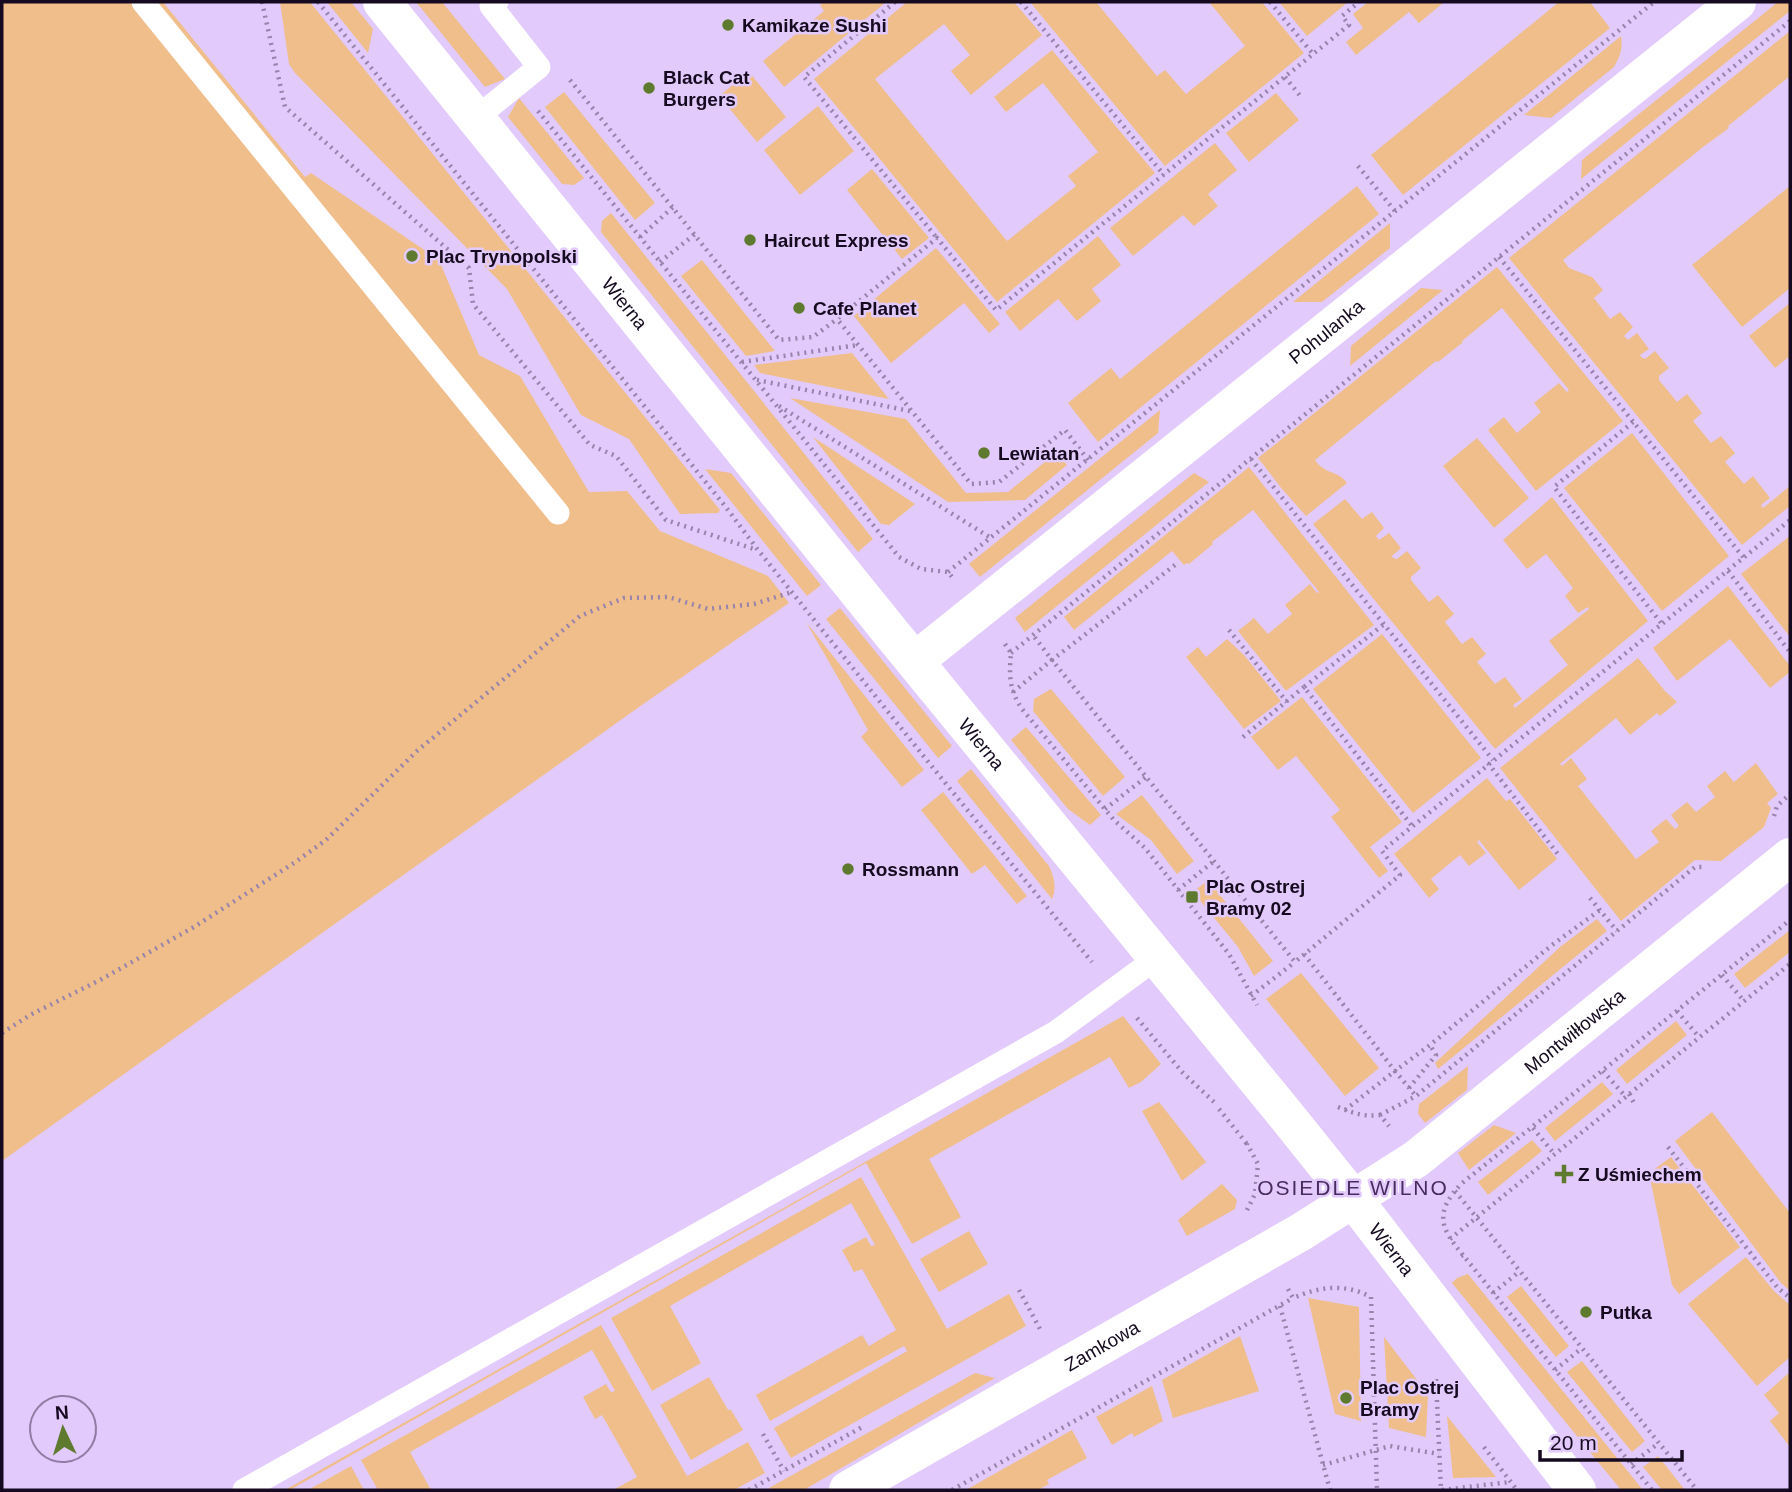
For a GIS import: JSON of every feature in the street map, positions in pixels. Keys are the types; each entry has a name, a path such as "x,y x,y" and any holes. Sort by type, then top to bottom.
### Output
{"street":[{"name":"Wierna","path":"382,2 1285,1114 1577,1490"},
{"name":"Pohulanka","path":"915,661 1737,2"},
{"name":"Montwiłłowska","path":"1354,1200 1416,1160 1790,857"},
{"name":"Zamkowa","path":"848,1490 1354,1200"}],"lane":[{"path":"143,2 558,513"},
{"path":"476,118 539,67 491,6 496,2"},
{"path":"244,1490 1056,1032 1158,957"}],"path":[{"path":"262,2 285,107 469,268 473,304 590,446 616,456 666,520 758,550"},
{"path":"318,2 717,495 933,768 1183,1073 1212,1100 1247,1144 1258,1164 1255,1194 1244,1216"},
{"path":"895,2 804,77 996,310 1349,25 1342,16 1359,2"},
{"path":"1021,2 1164,175"},
{"path":"1270,2 1314,54"},
{"path":"517,85 899,556 921,569 948,572 1654,2"},
{"path":"1011,653 1790,21"},
{"path":"1285,77 1303,98"},
{"path":"572,83 779,340 813,337 937,238"},
{"path":"1358,166 1395,211"},
{"path":"640,237 673,207"},
{"path":"660,262 695,234"},
{"path":"1499,257 1744,558"},
{"path":"837,319 971,484 999,482 1065,430 1088,460"},
{"path":"741,362 858,345"},
{"path":"756,380 911,411"},
{"path":"775,403 991,538"},
{"path":"1633,422 1553,487 1662,624"},
{"path":"1251,458 1490,762 1560,857"},
{"path":"1251,996 1400,875 1382,851 1790,520"},
{"path":"1013,692 1175,565"},
{"path":"1727,570 1790,652"},
{"path":"948,572 1011,653 1009,678 1014,698 1114,820 1145,848 1229,954 1261,1013"},
{"path":"2,1033 30,1015 100,980 194,927 326,840 417,751 580,616 624,598 668,597 708,609 754,604 792,592"},
{"path":"1243,737 1383,625"},
{"path":"1229,630 1287,702"},
{"path":"1033,635 1295,962"},
{"path":"1304,687 1412,826"},
{"path":"1105,809 1146,777"},
{"path":"1774,818 1777,806 1790,794"},
{"path":"1178,890 1214,861"},
{"path":"1380,1115 1416,1096 1695,867 1709,867"},
{"path":"1590,898 1617,931"},
{"path":"1345,1110 1600,910"},
{"path":"1463,1255 1450,1239 1443,1223 1444,1209 1451,1194 1790,920"},
{"path":"1304,954 1416,1096"},
{"path":"1450,1239 1790,964"},
{"path":"1722,975 1744,1001"},
{"path":"1677,1011 1699,1037"},
{"path":"1409,1088 1436,1055 1430,1045"},
{"path":"1603,1070 1634,1103"},
{"path":"1247,1144 1285,1114"},
{"path":"1533,1128 1555,1154"},
{"path":"1668,1147 1777,1287 1790,1298"},
{"path":"1455,1191 1697,1490"},
{"path":"1493,1293 1520,1272"},
{"path":"1018,1290 1040,1329"},
{"path":"1371,1297 1377,1490"},
{"path":"953,1490 1293,1298"},
{"path":"1280,1306 1330,1490"},
{"path":"1555,1370 1582,1349"},
{"path":"1436,1378 1441,1490 1511,1482"},
{"path":"763,1434 783,1471"},
{"path":"1631,1464 1659,1443"},
{"path":"1323,1465 1390,1446 1439,1454"}],"shaded area":[{"path":"2,2 163,2 305,177 311,173 439,260 479,355 520,376 589,492 627,491 660,531 768,576 789,603 2,1161"},
{"path":"280,2 310,2 720,510 718,513 680,514 629,439 581,415 507,289 295,73 289,64"},
{"path":"327,2 351,2 373,29 368,53"},
{"path":"416,2 442,2 505,79 485,87"},
{"path":"824,2 886,2 784,87 763,61 824,11 820,5"},
{"path":"907,2 1014,2 1042,35 971,95 951,71 970,55 944,24 875,79 1007,241 1076,186 1068,176 1098,152 1043,83 1006,112 994,97 1052,50 1155,173 997,302 814,79"},
{"path":"1030,2 1096,2 1157,76 1165,70 1186,94 1245,46 1209,2 1262,2 1304,53 1165,166"},
{"path":"1279,2 1348,2 1307,36"},
{"path":"1368,2 1443,3 1419,23 1409,12 1356,55 1346,42 1363,28 1353,14"},
{"path":"1559,2 1590,2 1610,28 1403,195 1371,155"},
{"path":"1778,2 1790,2 1790,11 1581,179 1582,160"},
{"path":"1790,31 1790,76 1563,260 1569,268 1592,277 1603,290 1594,298 1610,319 1620,312 1633,327 1624,336 1628,340 1637,333 1649,349 1640,355 1641,357 1645,359 1655,351 1669,368 1659,376 1659,380 1677,402 1687,394 1702,413 1693,421 1711,443 1721,436 1735,453 1725,462 1744,484 1753,476 1770,498 1761,505 1763,508 1790,486 1790,506 1742,545 1509,258"},
{"path":"1621,36 1622,45 1614,67 1551,118 1524,115"},
{"path":"749,72 786,117 757,142 719,96"},
{"path":"564,92 655,203 635,220 545,107"},
{"path":"1276,93 1299,120 1249,162 1226,133"},
{"path":"519,98 584,178 574,185 562,184 508,117"},
{"path":"818,106 854,151 800,195 764,150"},
{"path":"1215,143 1237,170 1208,194 1218,206 1194,226 1183,215 1133,256 1110,228"},
{"path":"872,169 929,238 902,259 847,190"},
{"path":"1357,186 1379,214 1098,442 1068,403 1111,368 1120,379"},
{"path":"1790,186 1790,288 1742,327 1692,265"},
{"path":"611,213 873,539 858,552 601,232 602,221"},
{"path":"1390,223 1390,248 1322,302 1293,302"},
{"path":"1098,236 1121,265 1092,289 1101,301 1077,321 1058,299 1020,331 1005,312"},
{"path":"936,248 1000,324 989,333 964,303 891,363 854,316"},
{"path":"702,260 775,351 746,356 681,276"},
{"path":"1497,267 1623,421 1536,491 1488,430 1504,417 1517,433 1541,412 1534,403 1559,383 1567,392 1569,390 1502,308 1315,460 1347,483 1306,516 1258,458"},
{"path":"1421,288 1443,290 1350,366 1351,346"},
{"path":"1790,303 1790,356 1775,368 1749,336"},
{"path":"852,353 889,399 760,373 754,365"},
{"path":"790,398 906,419 966,493 1008,492 1057,452 1067,465 1025,500 948,502"},
{"path":"1160,410 1158,433 980,577 969,564"},
{"path":"1632,433 1729,556 1662,611 1564,488"},
{"path":"813,437 915,504 889,525 881,524"},
{"path":"1477,438 1529,498 1494,528 1443,466"},
{"path":"1249,467 1374,625 1286,691 1238,631 1254,618 1268,634 1292,614 1285,605 1310,584 1319,592 1253,510 1189,564 1184,565 1172,551 1074,630 1064,617"},
{"path":"705,469 731,473 821,585 807,596"},
{"path":"1194,473 1209,482 1025,632 1015,618"},
{"path":"1552,497 1648,621 1495,749 1313,524 1345,499 1362,519 1372,512 1384,528 1376,536 1379,540 1389,533 1401,548 1393,558 1397,559 1407,551 1421,568 1411,580 1429,602 1438,595 1454,614 1445,622 1462,644 1472,637 1486,654 1477,662 1495,684 1505,677 1522,699 1513,705 1515,708 1568,665 1549,641 1589,609 1588,607 1578,613 1565,596 1573,588 1546,554 1527,569 1503,540"},
{"path":"1790,536 1790,637 1741,574"},
{"path":"1728,586 1790,666 1790,672 1770,688 1730,639 1677,681 1653,648"},
{"path":"840,608 952,746 938,758 826,619"},
{"path":"806,622 924,770 902,787 861,737 868,730"},
{"path":"1382,634 1481,758 1413,813 1313,689"},
{"path":"1227,639 1244,655 1281,701 1244,729 1186,657 1198,647 1206,657"},
{"path":"1638,658 1677,702 1660,716 1657,713 1630,735 1616,718 1560,764 1562,766 1571,758 1587,779 1578,786 1636,859 1659,842 1651,831 1666,819 1675,829 1679,826 1671,815 1687,802 1696,812 1715,797 1707,786 1725,771 1734,782 1756,763 1778,794 1767,803 1771,808 1764,827 1721,861 1695,860 1621,921 1500,768"},
{"path":"1051,689 1125,777 1103,796 1033,711 1034,699"},
{"path":"1302,697 1402,822 1370,847 1388,871 1379,878 1331,817 1340,810 1296,756 1278,770 1251,737"},
{"path":"1026,727 1101,815 1090,825 1068,809 1011,740"},
{"path":"971,769 1049,866 1054,882 1052,899 957,781"},
{"path":"1487,778 1506,801 1510,799 1557,859 1519,890 1479,840 1477,842 1486,853 1469,866 1460,855 1431,879 1439,889 1429,898 1394,854"},
{"path":"943,792 1027,896 1017,904 985,865 972,874 921,810"},
{"path":"1142,795 1194,861 1177,874 1151,840 1116,814"},
{"path":"1208,880 1273,961 1254,976 1238,947 1193,892"},
{"path":"1597,919 1607,931 1438,1069 1435,1063 1560,947"},
{"path":"1790,930 1790,952 1745,988 1734,974"},
{"path":"1301,973 1379,1068 1345,1096 1266,999"},
{"path":"1123,1016 1161,1064 1141,1082 1129,1088 1110,1057 929,1159 961,1217 912,1244 866,1163 290,1490 285,1490"},
{"path":"1676,1021 1687,1035 1627,1084 1616,1070"},
{"path":"1468,1066 1467,1090 1425,1123 1418,1114 1419,1104"},
{"path":"1602,1082 1613,1094 1555,1141 1545,1128"},
{"path":"1159,1102 1206,1162 1182,1181 1142,1111"},
{"path":"1712,1112 1790,1213 1790,1291 1781,1283 1675,1141"},
{"path":"1494,1125 1516,1133 1469,1170 1458,1153"},
{"path":"1532,1140 1542,1151 1488,1195 1478,1182"},
{"path":"1671,1157 1740,1247 1679,1294 1672,1285 1649,1173"},
{"path":"861,1177 947,1329 1009,1294 1026,1326 791,1458 774,1428 907,1351 904,1346 770,1421 756,1395 862,1335 869,1346 896,1330 862,1269 854,1272 842,1250 866,1237 871,1246 875,1245 851,1203 670,1306 701,1363 652,1391 611,1318"},
{"path":"1222,1184 1237,1200 1235,1209 1187,1236 1178,1220"},
{"path":"969,1231 988,1264 939,1292 920,1259"},
{"path":"1746,1257 1774,1291 1790,1305 1790,1357 1757,1386 1688,1304"},
{"path":"1468,1274 1643,1490 1621,1490 1452,1283"},
{"path":"1521,1286 1569,1346 1556,1357 1507,1297"},
{"path":"1308,1298 1359,1307 1361,1421 1335,1414"},
{"path":"601,1325 687,1476 748,1442 765,1473 734,1490 613,1490 637,1477 602,1415 595,1419 583,1397 606,1384 611,1392 615,1391 592,1350 410,1452 431,1490 378,1490 361,1460"},
{"path":"1240,1336 1259,1391 1173,1418 1162,1380"},
{"path":"1384,1337 1428,1394 1426,1437 1389,1428"},
{"path":"1582,1361 1645,1441 1632,1452 1567,1372"},
{"path":"1790,1372 1790,1447 1770,1421 1779,1413 1764,1395"},
{"path":"975,1373 995,1378 804,1490 769,1488"},
{"path":"709,1377 743,1430 691,1460 660,1405"},
{"path":"1152,1386 1163,1421 1134,1437 1132,1433 1112,1445 1096,1417"},
{"path":"1447,1416 1496,1477 1453,1478"},
{"path":"1072,1430 1087,1458 1047,1480 1049,1484 1038,1490 966,1490"},
{"path":"1658,1456 1685,1490 1662,1490 1643,1467"},
{"path":"351,1466 364,1490 308,1490"}],"place":[{"name":"Kamikaze Sushi","path":"728,25"},
{"name":"Black Cat Burgers","path":"649,88"},
{"name":"Haircut Express","path":"750,240"},
{"name":"Plac Trynopolski","path":"412,256"},
{"name":"Cafe Planet","path":"799,308"},
{"name":"Lewiatan","path":"984,453"},
{"name":"Rossmann","path":"848,869"},
{"name":"Plac Ostrej Bramy 02","path":"1192,897"},
{"name":"Z Uśmiechem","path":"1564,1174"},
{"name":"Putka","path":"1586,1312"},
{"name":"Plac Ostrej Bramy","path":"1346,1398"}],"district":[{"name":"OSIEDLE WILNO","path":"1353,1187"}]}
